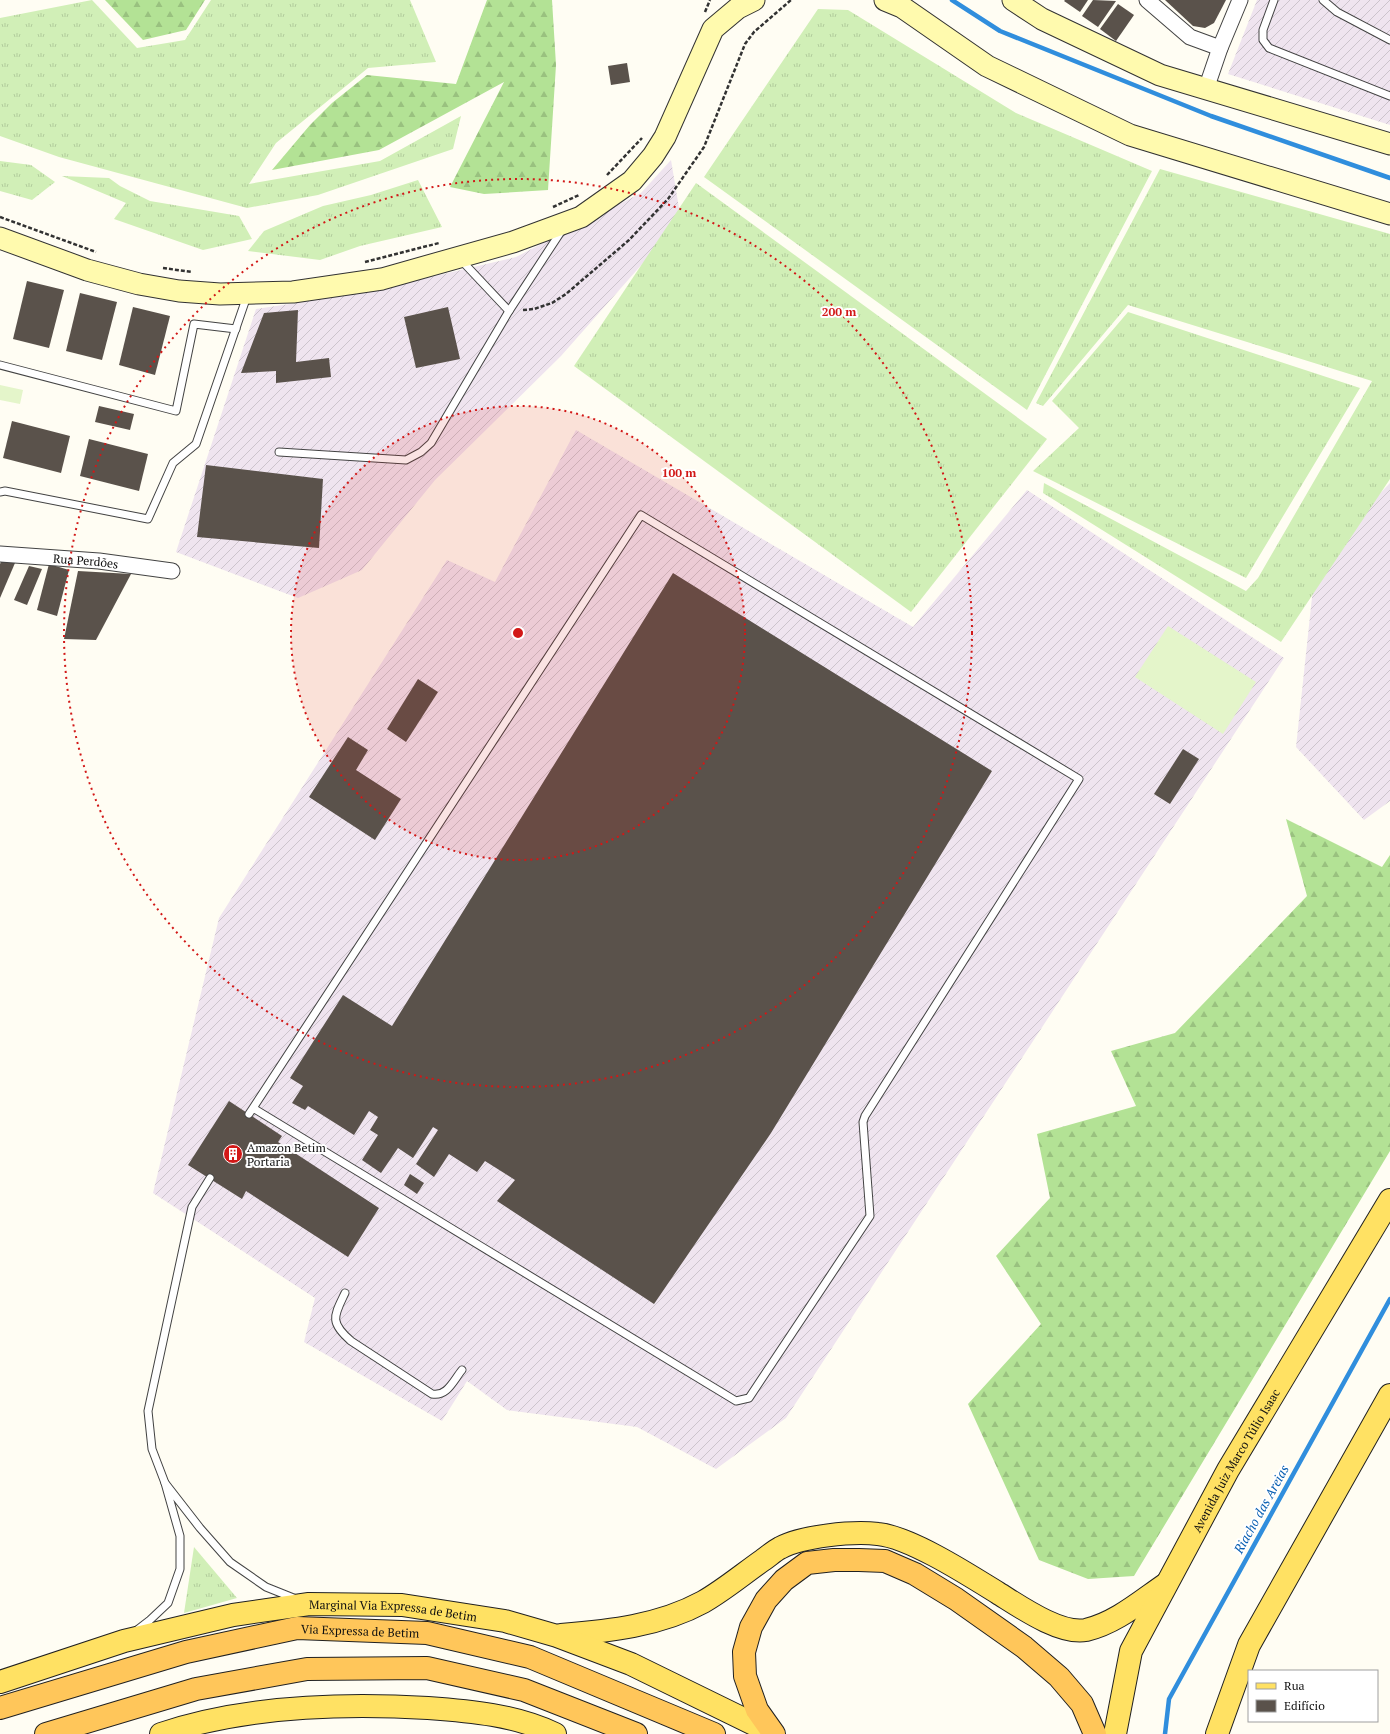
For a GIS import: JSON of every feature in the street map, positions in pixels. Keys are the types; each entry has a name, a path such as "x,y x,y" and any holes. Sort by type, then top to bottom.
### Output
{"highway":[{"path":"773,1734 757,1710 745,1676 744,1652 751,1627 766,1600 784,1580 807,1563 834,1560 886,1561 915,1574 956,1599 1024,1647 1058,1677 1082,1704 1095,1734"},
{"name":"Via Expressa de Betim","path":"0,1708 186,1652 297,1628 427,1633 530,1657 714,1734"},
{"path":"46,1734 196,1689 307,1669 427,1668 524,1690 636,1734"}],"main road":[{"path":"0,238 87,270 138,284 186,292 220,294 293,292 382,280 513,242 580,217 632,181 653,156 665,137 709,22 726,0"},
{"path":"709,22 754,0"},
{"path":"885,0 902,8 987,66 1130,135 1390,214"},
{"path":"1013,0 1042,19 1160,75 1390,144"},
{"name":"Avenida Juiz Marco Túlio Isaac","path":"1115,1734 1131,1650 1228,1470 1390,1200"},
{"path":"1368,1236 1390,1213"},
{"path":"1217,1734 1249,1645 1390,1395"},
{"path":"558,1636 607,1631 657,1622 703,1602 780,1548 812,1538 847,1533 880,1534 910,1543 986,1585 1034,1616 1062,1628 1084,1630 1112,1621 1166,1584"},
{"name":"Marginal Via Expressa de Betim","path":"0,1682 124,1641 233,1615 309,1604 402,1605 505,1621 558,1636 631,1664 773,1734"},
{"path":"161,1734 181,1727 233,1716 302,1708 393,1706 456,1710 504,1717 538,1726 555,1734"}],"street":[{"path":"1147,0 1190,37 1220,48"},
{"path":"1206,89 1220,48 1240,0"},
{"name":"Rua Perdões","path":"0,554 99,560 172,570"}],"lane":[{"path":"1274,0 1263,30 1263,40 1269,48 1390,96"},
{"path":"1323,0 1337,12 1390,40"},
{"path":"279,452 406,460 421,452 431,442 509,311 567,221"},
{"path":"458,258 509,311"},
{"path":"0,492 5,491 148,519 172,463 196,444 248,294"},
{"path":"0,365 176,411 194,324 236,329"},
{"path":"248,1114 641,515 1079,779 865,1116 863,1122 870,1216 749,1398 736,1401 253,1108"},
{"path":"124,1641 168,1603 180,1569 180,1536 165,1483 152,1449 148,1411 192,1207 210,1178"},
{"path":"345,1293 336,1312 335,1324 339,1331 350,1341 432,1394 439,1396 444,1394 462,1370"},
{"path":"165,1483 200,1528 230,1562 266,1587 309,1604"}],"path":[{"path":"709,22 710,0"},
{"path":"509,311 534,309 552,303 566,294 629,240 668,199 704,147 745,44 754,32 791,0"},
{"path":"605,178 645,135"},
{"path":"548,209 582,194"},
{"path":"0,217 104,255"},
{"path":"362,263 444,241"},
{"path":"156,267 193,273"}],"shaded area":[{"path":"1257,0 1390,0 1390,125 1228,74"},
{"path":"671,160 681,220 561,356 435,480 362,570 298,598 176,552 256,309 401,284 516,257 641,193"},
{"path":"576,430 913,627 1027,490 1284,658 786,1418 716,1469 637,1427 507,1410 467,1381 442,1421 304,1342 315,1298 153,1193 219,918 447,560 495,582"},
{"path":"1390,483 1390,801 1364,820 1296,747 1316,560"}],"green space":[{"path":"92,0 137,48 185,40 211,0 410,0 436,62 368,68 276,143 249,184 380,161 461,116 453,149 318,195 247,208 59,157 0,136 0,18"},
{"path":"105,0 205,0 186,30 143,40"},
{"path":"487,0 552,0 556,65 548,190 484,194 450,187 504,82 379,150 272,170 310,125 332,103 367,75 456,84"},
{"path":"818,9 848,10 1016,113 1152,171 1027,410 704,177"},
{"path":"0,161 31,165 55,182 32,200 0,191"},
{"path":"1160,169 1390,234 1390,479 1281,642 1043,493 1044,483 1246,591 1258,578 1372,381 1128,305 1043,406 1036,403"},
{"path":"62,176 109,178 120,186 150,201 239,216 252,239 203,250 114,219 126,203"},
{"path":"418,180 442,227 360,246 320,260 248,251 264,231 323,206 371,195"},
{"path":"696,183 1047,439 911,612 574,366"},
{"path":"1128,312 1360,388 1246,578 1033,471 1079,428 1052,401"},
{"path":"0,385 23,390 20,404 0,400"},
{"path":"1168,626 1256,682 1223,734 1135,677"},
{"path":"1286,819 1382,867 1390,855 1390,1151 1134,1576 1088,1579 1039,1560 968,1404 1041,1324 996,1256 1050,1198 1037,1134 1136,1106 1111,1051 1175,1033 1307,896"},
{"path":"194,1547 237,1598 184,1613"}],"building":[{"path":"1088,0 1080,12 1064,1"},
{"path":"1093,0 1116,1 1098,27 1082,16"},
{"path":"1165,0 1226,0 1214,23 1205,28 1193,26"},
{"path":"1118,4 1134,15 1116,41 1100,29"},
{"path":"627,63 630,82 611,85 608,66"},
{"path":"27,281 64,290 49,348 13,339"},
{"path":"80,293 117,302 102,360 66,351"},
{"path":"133,307 170,316 155,375 119,365"},
{"path":"448,307 460,359 416,368 404,317"},
{"path":"298,310 296,362 329,358 331,377 276,383 276,371 241,373 264,313"},
{"path":"99,406 134,414 130,430 95,422"},
{"path":"12,421 70,436 61,473 3,458"},
{"path":"89,439 148,454 139,491 80,476"},
{"path":"206,465 323,479 319,548 197,537"},
{"path":"2,560 15,563 0,598 0,564"},
{"path":"49,564 69,570 57,616 37,610"},
{"path":"29,566 42,569 27,605 14,600"},
{"path":"78,571 131,574 96,640 64,639"},
{"path":"673,573 992,771 771,1133 654,1304 497,1201 515,1180 485,1161 477,1172 449,1154 434,1177 416,1164 438,1130 433,1127 413,1158 398,1148 381,1173 362,1160 378,1135 370,1130 378,1117 369,1111 354,1135 308,1106 305,1110 292,1103 303,1086 290,1078 343,995 392,1026"},
{"path":"418,679 438,692 406,742 387,729"},
{"path":"348,737 368,750 356,770 401,799 375,840 309,797"},
{"path":"1183,749 1199,759 1170,804 1154,794"},
{"path":"229,1101 282,1136 278,1142 379,1208 348,1257 246,1191 242,1199 188,1165"},
{"path":"410,1174 424,1183 417,1194 404,1185"}],"waterway":[{"path":"952,0 1000,31 1211,116 1390,178"},
{"name":"Riacho das Areias","path":"1165,1734 1169,1699 1390,1299"}],"place":[{"name":"Amazon Betim Portaria","path":"233,1154"}]}
